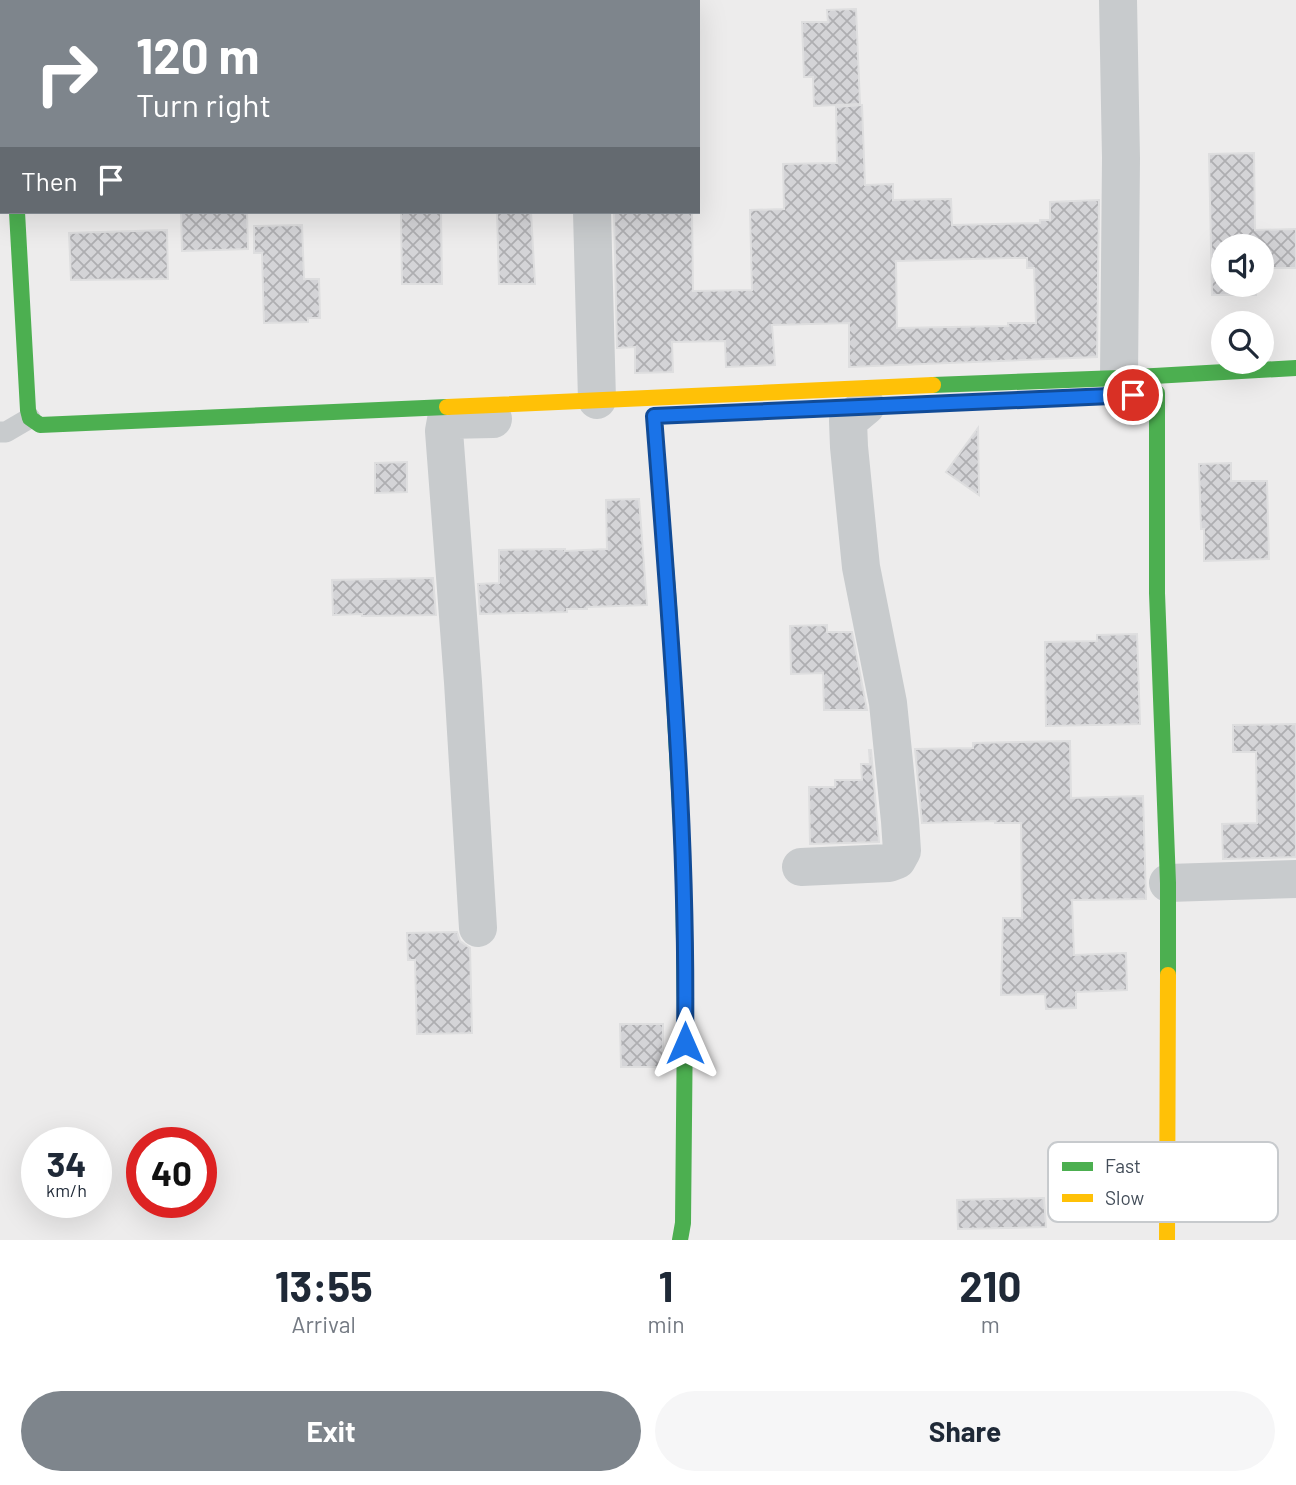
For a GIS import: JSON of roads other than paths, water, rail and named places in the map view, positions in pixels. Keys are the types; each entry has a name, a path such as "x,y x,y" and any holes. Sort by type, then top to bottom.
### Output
{"street":[{"path":"1118,0 1122,158 1119,378"},
{"path":"17,214 28,410 30,418 40,425 1296,368"},
{"path":"592,214 597,400"},
{"path":"478,928 444,431 446,420 654,416 1108,397 1296,382"},
{"path":"1157,393 1157,593 1168,883 1167,1142"},
{"path":"801,867 889,863 897,860 902,852 887,704 861,567 849,447 848,421 866,406"},
{"path":"654,416 669,605 683,864 685,1017 683,1223 680,1240"},
{"path":"1168,883 1296,879"},
{"path":"1167,1222 1167,1240"}],"lane":[{"path":"0,432 6,432 30,418"}]}
